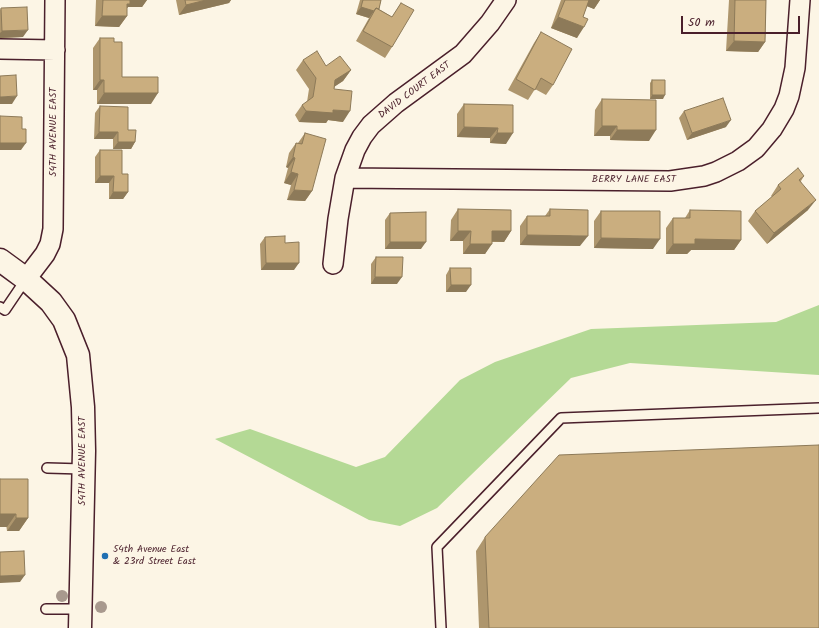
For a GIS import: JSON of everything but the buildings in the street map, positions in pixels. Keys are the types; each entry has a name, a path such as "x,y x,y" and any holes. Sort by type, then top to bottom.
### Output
{"main road":[{"name":"54TH AVENUE EAST","path":"0,260 26,279 51,302 64,320 78,355 83,407 80,618"}],"street":[{"name":"54TH AVENUE EAST","path":"26,279 45,254 50,244 53,229 55,0"},
{"name":"DAVID COURT EAST","path":"333,264 338,219 345,178 355,150 371,125 396,103 463,54 490,24 506,0"},
{"name":"BERRY LANE EAST","path":"345,178 670,182 704,176 716,172 738,161 756,148 772,129 784,109 789,96 795,68 800,0"},
{"path":"0,49 54,50"}],"lane":[{"path":"0,306 5,310 26,279"},
{"path":"441,628 437,547 561,418 819,408"},
{"path":"47,468 83,469"},
{"path":"46,609 80,618"}],"green space":[{"path":"819,305 819,375 630,363 571,378 437,508 400,526 369,520 215,439 250,429 356,467 385,457 460,380 495,362 591,329 776,322"}],"place":[{"name":"54th Avenue East & 23rd Street East","path":"105,556"}]}
